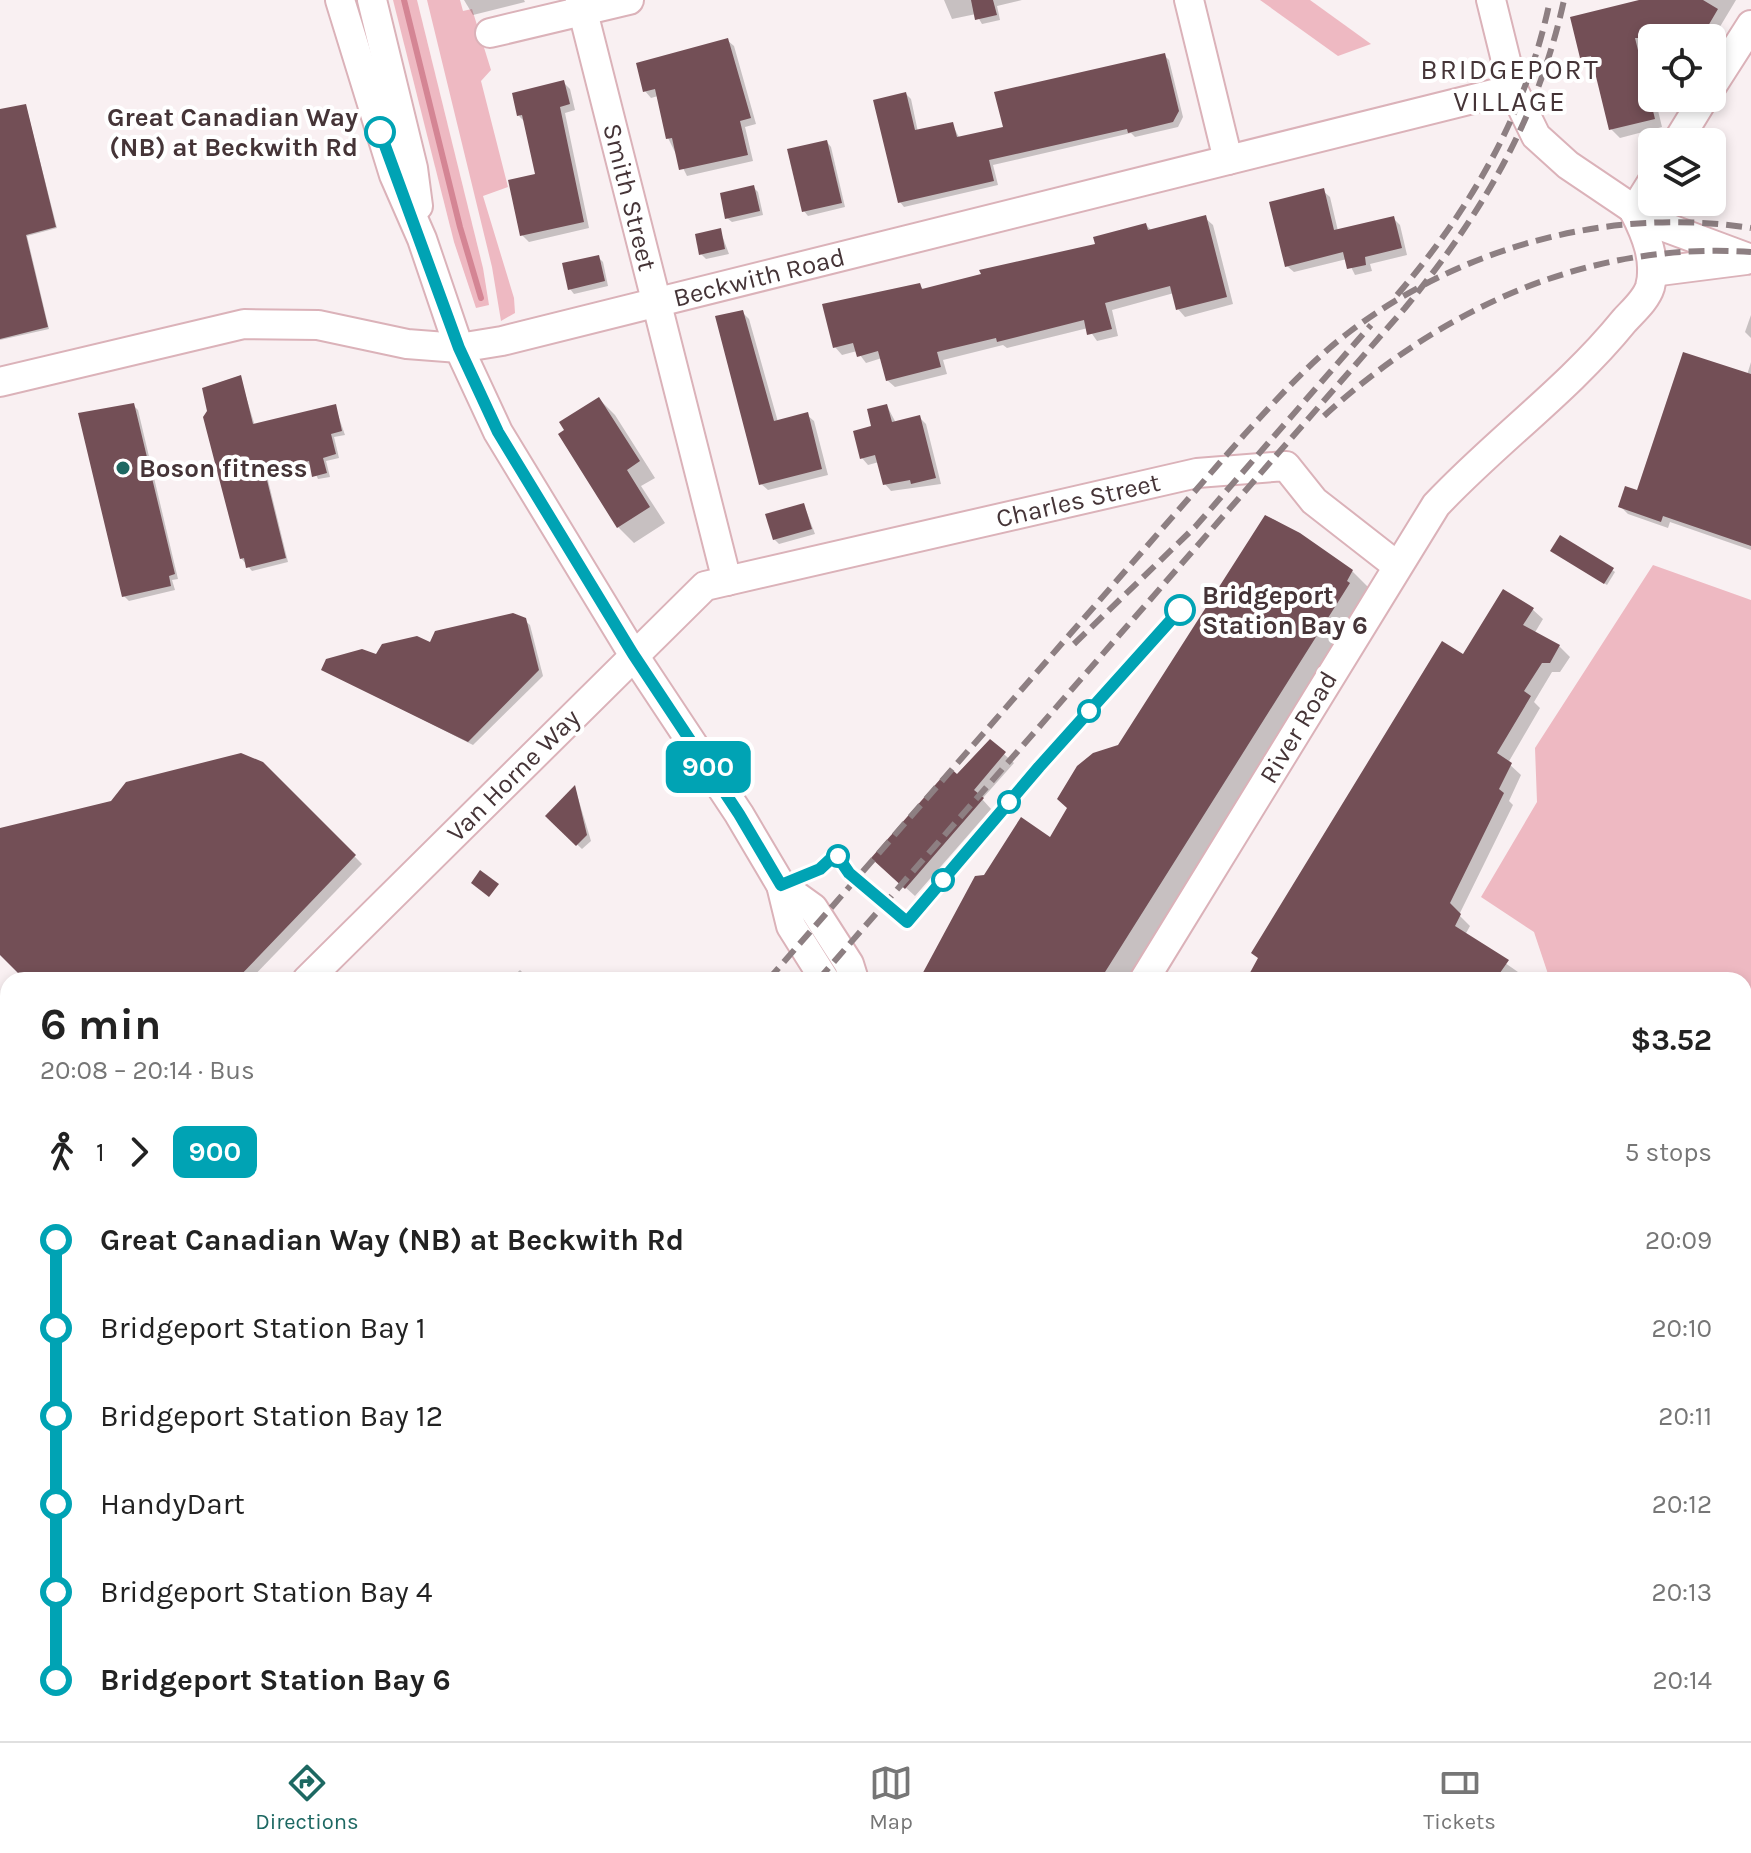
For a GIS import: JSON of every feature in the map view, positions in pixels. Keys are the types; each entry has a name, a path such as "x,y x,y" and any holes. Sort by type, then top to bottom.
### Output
{"street":[{"path":"340,0 394,175 422,239 459,348 498,432 633,654 739,814 781,885 791,926 820,972"},
{"path":"372,0 413,168 422,239"},
{"path":"490,33 581,6 629,0"},
{"path":"1189,0 1228,160"},
{"path":"1491,0 1513,89 1536,136 1568,165 1634,211 1674,233 1751,259"},
{"name":"Smith Street","path":"581,6 727,581"},
{"path":"1726,64 1751,25"},
{"name":"Beckwith Road","path":"0,382 244,324 318,325 407,344 459,348 502,341 1513,89"},
{"path":"1634,211 1638,205"},
{"path":"1634,211 1647,235 1652,272 1751,259"},
{"name":"River Road","path":"1149,972 1396,565 1436,505 1471,468 1580,373 1648,293 1652,272"},
{"name":"Charles Street","path":"727,581 1197,473 1286,466 1314,501 1396,565"},
{"name":"Van Horne Way","path":"315,972 633,654 705,586 727,581"},
{"path":"781,885 813,908 852,972"}],"shaded area":[{"path":"393,0 417,0 483,268 489,305 476,308 454,242"},
{"path":"427,0 460,0 463,11 472,9 491,70 481,81 508,187 483,196 514,298 515,313 501,321 492,267"},
{"path":"1260,0 1310,0 1371,44 1338,56"},
{"path":"1653,565 1751,600 1751,972 1547,972 1534,932 1481,897 1537,802 1535,748"}],"building":[{"path":"971,0 993,0 997,15 975,20"},
{"path":"1639,0 1703,0 1718,9 1709,24 1638,24 1638,38 1635,38 1638,50 1638,112 1653,112 1655,119 1609,130 1591,56 1580,58 1570,17"},
{"path":"728,38 751,118 740,121 748,155 679,170 672,138 666,139 655,89 643,92 636,63"},
{"path":"1165,53 1179,111 1173,122 1128,133 1127,129 989,160 994,181 898,203 873,100 906,92 915,130 953,122 957,137 1003,127 994,92"},
{"path":"564,80 570,104 560,107 584,222 520,236 508,180 535,174 522,115 517,116 512,93"},
{"path":"26,104 56,227 26,235 48,327 0,339 0,109"},
{"path":"827,140 842,203 802,212 787,149"},
{"path":"754,185 760,211 725,219 720,193"},
{"path":"1324,188 1334,230 1394,216 1402,248 1365,257 1366,265 1347,269 1343,252 1285,267 1269,202"},
{"path":"1206,215 1227,297 1176,310 1170,286 1105,303 1112,329 1087,335 1084,320 997,342 996,338 937,352 941,367 886,381 878,351 857,357 853,343 833,348 822,304 920,283 922,289 981,274 979,270 1095,244 1093,237 1146,223 1148,230"},
{"path":"721,228 725,249 699,255 695,234"},
{"path":"599,255 605,281 568,290 562,263"},
{"path":"743,310 774,421 808,412 822,469 759,485 715,316"},
{"path":"1683,352 1751,374 1751,546 1663,516 1661,522 1618,507 1625,486 1637,490"},
{"path":"241,375 253,424 336,404 342,431 331,434 336,454 323,458 327,473 312,477 309,461 265,472 286,558 246,568 244,558 240,559 203,417 207,411 202,388"},
{"path":"599,397 640,461 627,470 650,507 617,528 558,434 564,430 559,422"},
{"path":"134,403 175,574 169,576 171,586 122,597 78,413"},
{"path":"887,404 892,422 920,415 936,478 911,484 910,480 883,485 875,455 860,459 853,431 871,426 867,409"},
{"path":"804,503 812,529 773,540 765,514"},
{"path":"1265,515 1300,533 1353,570 1347,581 1350,583 1105,972 923,972 975,876 984,875 1021,817 1050,837 1067,808 1057,799 1077,766 1093,753 1118,745"},
{"path":"1560,535 1614,568 1604,584 1550,551"},
{"path":"1503,589 1534,608 1523,625 1560,645 1550,663 1542,663 1524,691 1531,696 1497,753 1512,763 1499,789 1504,793 1450,903 1461,914 1455,926 1509,960 1501,972 1250,972 1258,958 1251,953 1442,641 1463,654"},
{"path":"513,613 526,618 539,670 468,742 321,670 326,659 362,649 376,654 382,644 417,636 430,642 435,631"},
{"path":"990,739 1006,752 974,790 984,798 905,889 871,858 950,768 957,774"},
{"path":"241,753 263,762 356,855 244,972 17,972 0,955 0,828 111,801 126,782"},
{"path":"575,785 587,835 576,846 545,816"},
{"path":"480,870 499,884 489,897 471,883"}],"waterway":[{"path":"404,0 460,227 481,298"}],"railway":[{"path":"1397,295 1449,228 1493,157 1527,81 1550,0"},
{"path":"825,972 1433,273 1482,201 1523,125 1553,44 1564,0"},
{"path":"775,972 1244,435 1307,369 1348,333 1392,303 1439,277 1488,256 1539,240 1591,229 1644,223 1698,223 1751,228"},
{"path":"1324,416 1370,377 1418,343 1468,314 1521,289 1575,271 1632,258 1691,251 1751,252"},
{"path":"1074,644 1195,527 1371,325"}],"bus line":[{"name":"900","path":"380,132 394,175 422,239 459,348 498,432 633,654 739,814 781,885 820,869 836,854 849,873 907,922 1039,767 1180,610"}],"place":[{"name":"Great Canadian Way (NB) at Beckwith Rd","path":"380,132"},
{"name":"Boson fitness","path":"123,468"},
{"name":"Bridgeport Station Bay 6","path":"1180,610"}],"district":[{"name":"BRIDGEPORT VILLAGE","path":"1510,85"}]}
